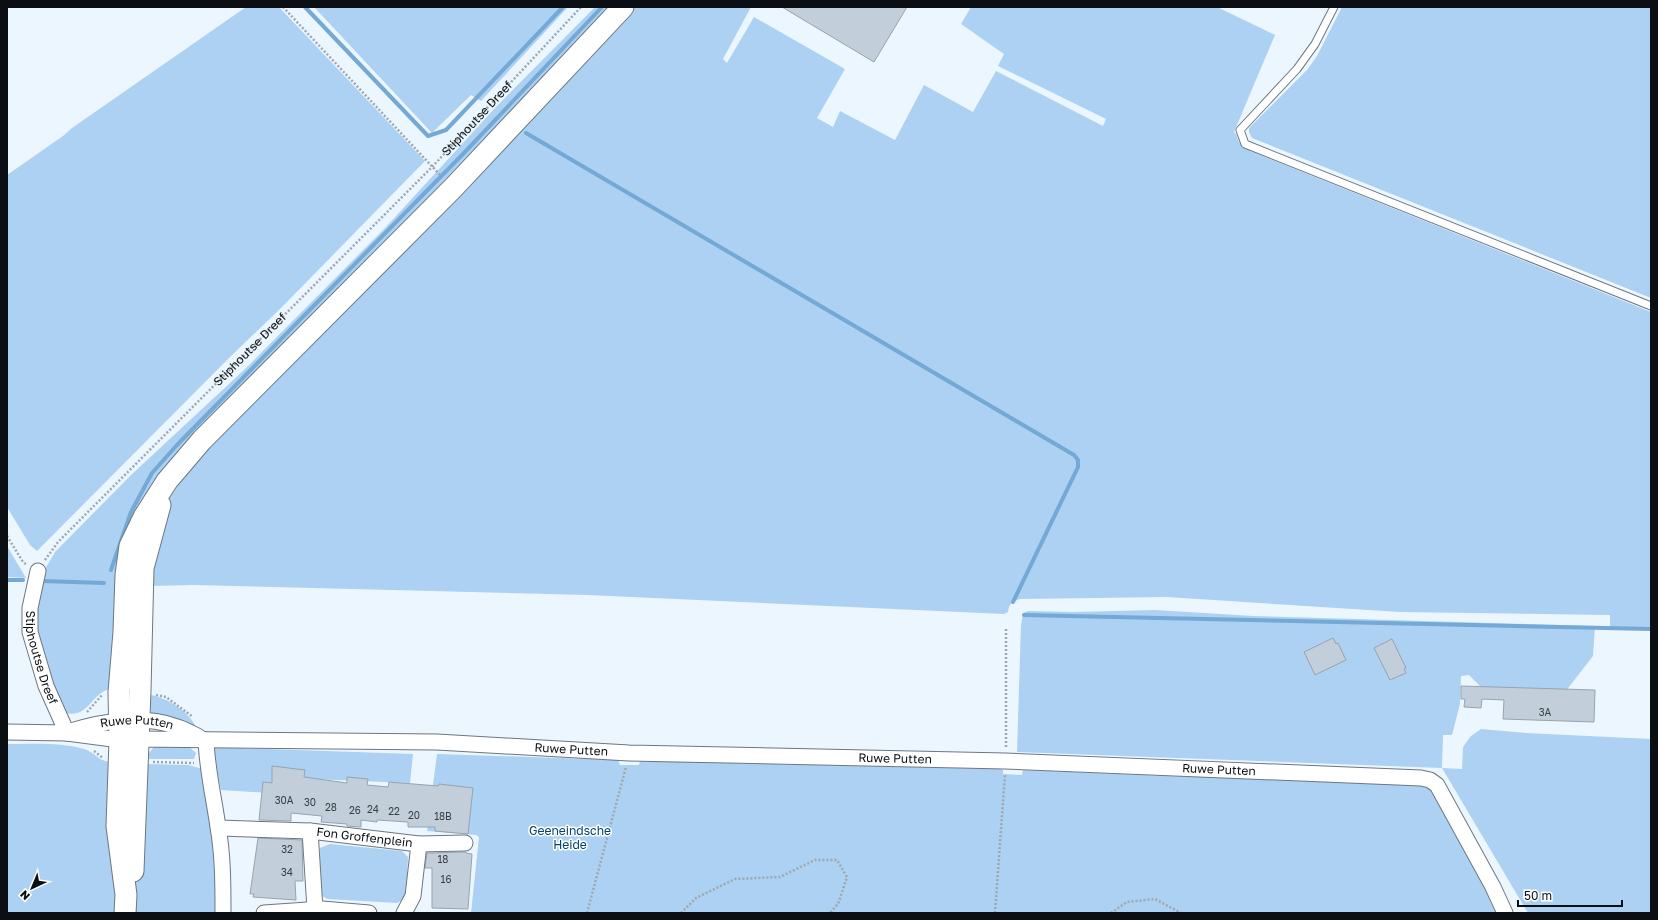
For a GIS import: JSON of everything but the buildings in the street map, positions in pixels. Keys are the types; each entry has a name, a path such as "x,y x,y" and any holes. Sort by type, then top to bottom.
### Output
{"main road":[{"path":"126,904 134,866 129,730 119,692 124,632 126,575 130,546 144,517 167,481 202,440 454,187 623,7"}],"street":[{"name":"Stiphoutse Dreef","path":"38,570 30,608 30,632 46,686 67,732"},
{"name":"Ruwe Putten","path":"7,732 67,732 91,725 206,740 437,742 629,753 1006,761 1421,778 1430,780 1437,785 1505,913"},
{"path":"206,740 206,761 218,828 222,868 223,913"},
{"name":"Fon Groffenplein","path":"218,828 310,831 419,844 464,843"},
{"name":"Fon Groffenplein","path":"310,831 315,909"},
{"name":"Fon Groffenplein","path":"404,913 413,896 419,844"},
{"path":"264,913 315,909 369,913"}],"lane":[{"path":"1334,7 1315,44 1297,69 1240,130 1245,144 1651,306"}],"path":[{"path":"283,7 432,167 454,187"},
{"name":"Stiphoutse Dreef","path":"38,570 58,542 432,167 580,7"},
{"path":"7,536 23,562 38,570"},
{"path":"587,913 629,753"},
{"path":"681,913 696,898 735,878 780,877 815,860 838,860 848,877 838,904 830,913"},
{"path":"1111,913 1127,902 1155,899 1181,913"}],"green space":[{"path":"246,7 279,7 425,161 282,307 229,358 37,551 30,545 7,507 7,175"},
{"path":"314,7 568,7 481,101 471,95 432,133"},
{"path":"595,7 616,7 171,463 109,689 102,692 79,712 73,714 65,713 57,700 34,618 41,576 55,552 130,476 245,369 386,227 495,108"},
{"path":"634,7 751,7 723,59 727,63 754,17 845,69 817,118 833,127 840,111 895,140 924,85 973,112 996,71 1103,126 1106,119 998,66 1004,54 961,24 971,7 1217,7 1275,35 1234,132 1239,142 1250,151 1651,312 1651,628 1610,627 1610,615 1400,612 1167,597 1020,599 1011,604 1008,612 1004,614 588,595 194,585 149,586 154,542 170,497 196,460 522,127"},
{"path":"1342,7 1651,7 1651,298 1252,138 1249,128 1307,70 1317,56"},
{"path":"7,546 26,578 7,577"},
{"path":"1155,610 1253,616 1595,626 1593,656 1565,692 1483,689 1469,675 1461,676 1460,704 1452,735 1443,735 1442,768 1017,752 1021,625 1023,613 1028,611 1074,612"},
{"path":"145,694 160,697 174,704 192,720 196,727 195,729 153,715 148,708"},
{"path":"1481,729 1526,733 1651,739 1651,913 1528,913 1442,768 1462,769 1463,747 1471,736"},
{"path":"166,743 188,746 196,753 194,759 144,759 154,747"},
{"path":"7,744 66,745 84,749 104,761 114,762 118,913 7,913"},
{"path":"213,748 413,754 410,783 286,778 270,793 221,790"},
{"name":"Geeneindsche Heide","path":"437,754 618,760 620,765 639,765 640,761 1000,769 1003,770 1003,774 1022,775 1023,770 1166,776 1417,782 1430,788 1504,913 471,913 479,837 476,835 427,831"},
{"path":"142,764 188,765 203,769 211,804 219,913 132,913 138,864"},
{"path":"330,844 402,851 408,857 406,898 397,903 328,899 318,894 320,848"}],"waterway":[{"path":"305,7 428,136 446,130 563,7"},
{"path":"111,570 131,512 152,473 177,445 464,153 602,7"},
{"path":"526,133 1074,455 1078,460 1078,467 1013,602"},
{"path":"7,580 23,580"},
{"path":"42,581 104,583"},
{"path":"1024,615 1651,629"}]}
